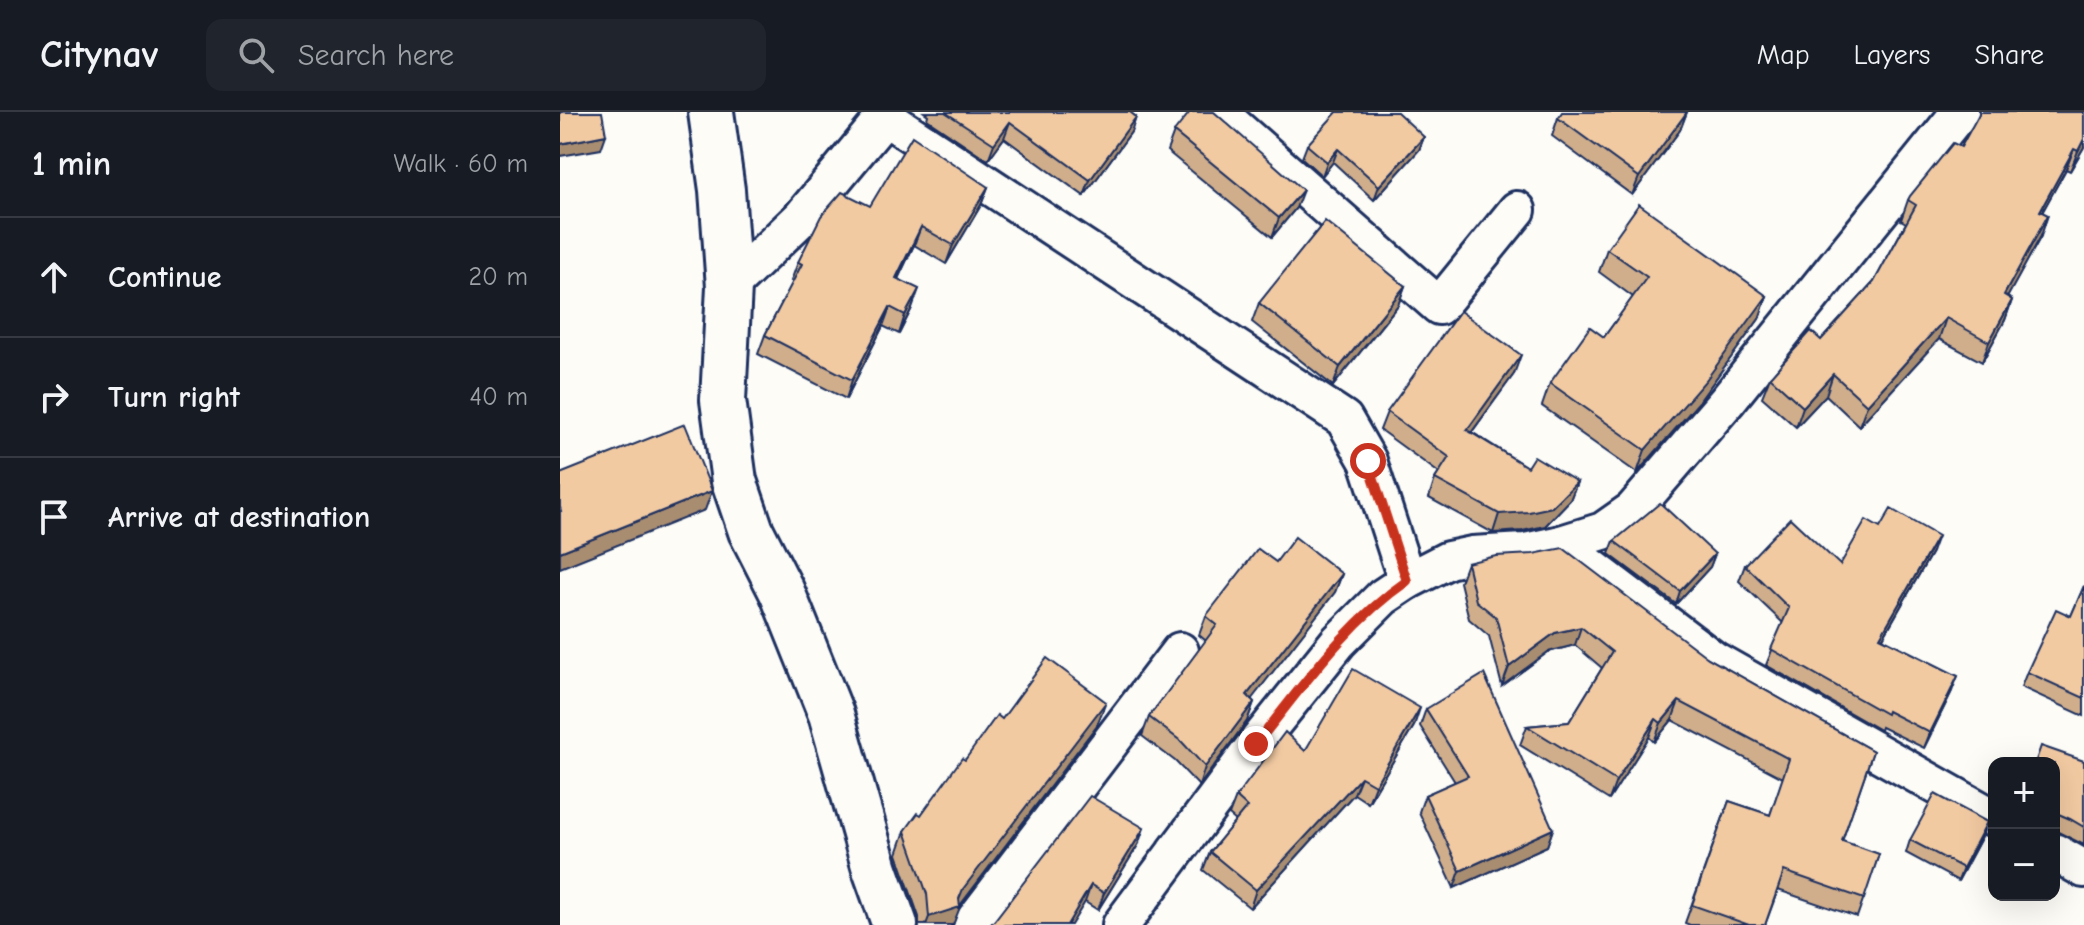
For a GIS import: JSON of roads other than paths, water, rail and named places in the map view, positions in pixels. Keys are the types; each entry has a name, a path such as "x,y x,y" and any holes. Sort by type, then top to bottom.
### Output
{"street":[{"path":"711,112 721,176 729,287 723,400 734,481 751,531 782,592 831,714 875,869 895,925"},
{"path":"1218,112 1439,306 1517,210"},
{"path":"1121,925 1256,744 1338,642 1383,597 1448,560 1472,555 1525,552 1561,544 1603,531 1633,510 1727,401 1960,112"},
{"path":"729,287 802,217 887,115 1344,419 1368,461 1407,581"},
{"path":"1561,544 1714,660 1988,815"},
{"path":"971,925 1180,651"},
{"path":"2060,855 2084,869"}]}
